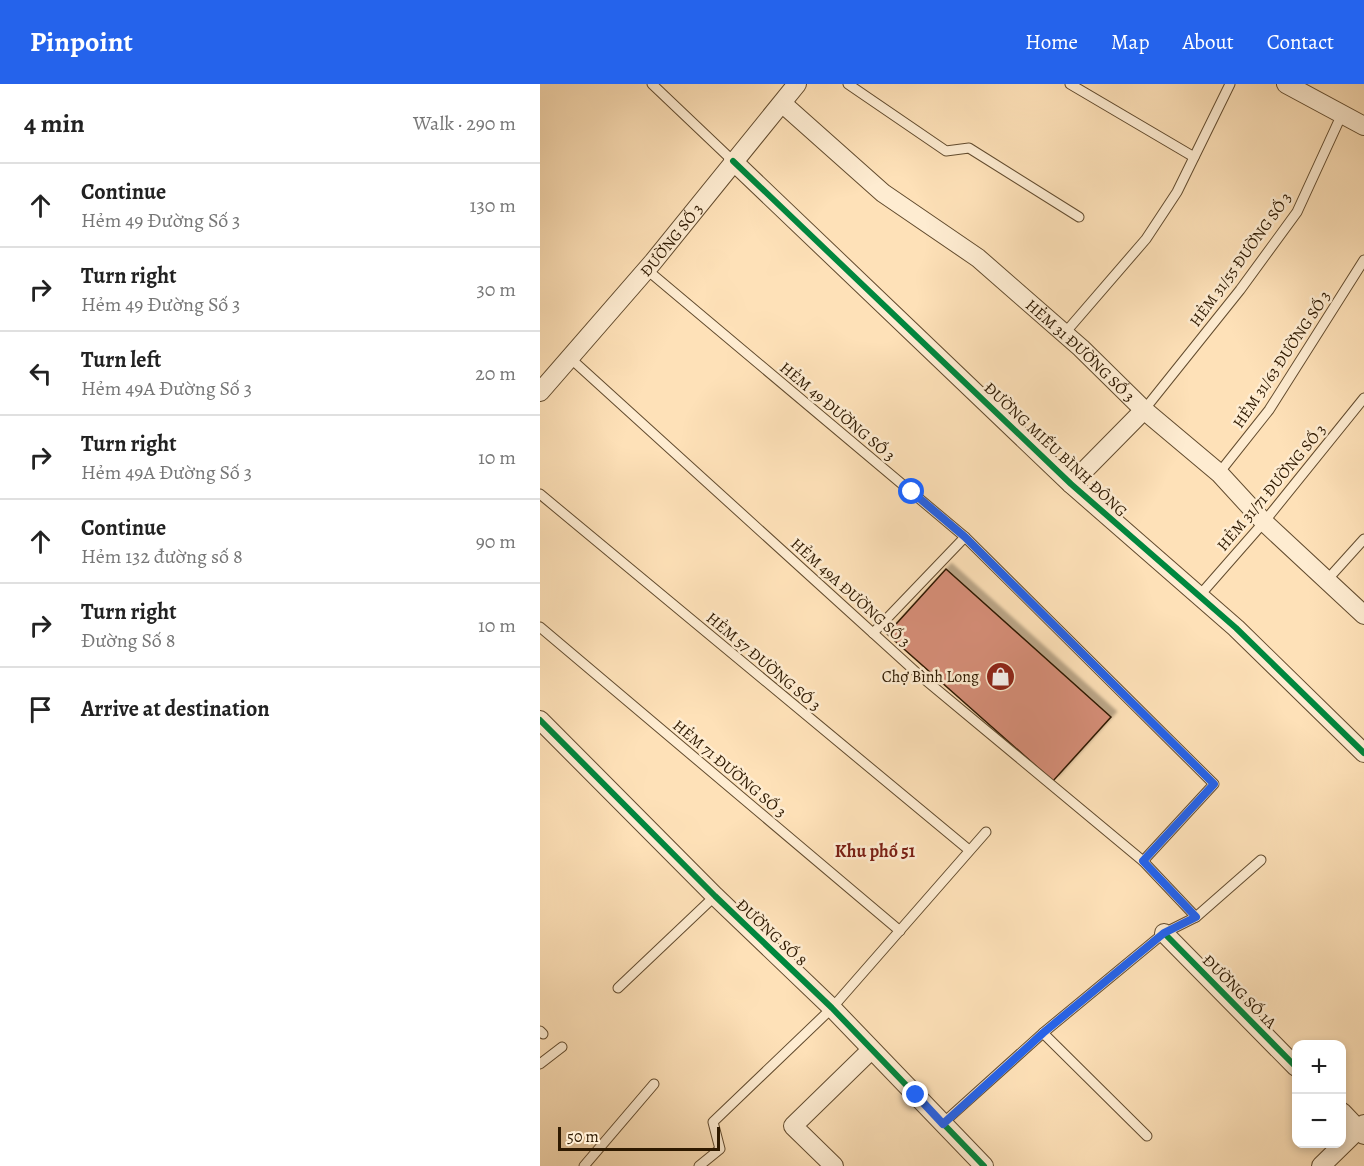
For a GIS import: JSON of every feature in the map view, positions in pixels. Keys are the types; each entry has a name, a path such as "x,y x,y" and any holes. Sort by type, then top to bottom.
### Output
{"street":[{"path":"1286,84 1364,126"},
{"name":"ĐƯỜNG SỐ 3","path":"540,392 646,269 783,104 795,85"},
{"name":"HẺM 31 ĐƯỜNG SỐ 3","path":"783,104 883,193 978,258 1064,334 1144,410 1220,473 1264,522 1364,615"},
{"name":"ĐƯỜNG MIẾU BÌNH ĐÔNG","path":"733,162 1071,484 1200,595 1364,753"},
{"path":"1071,484 1144,410"},
{"name":"ĐƯỜNG SỐ 8","path":"540,720 715,896 832,1008 984,1166"},
{"name":"ĐƯỜNG SỐ 1A","path":"1164,933 1292,1063"},
{"path":"834,1166 793,1126 871,1050"},
{"path":"1321,1166 1362,1129 1346,1116"}],"lane":[{"path":"652,84 733,162"},
{"path":"848,84 946,151 969,148 1079,217"},
{"path":"1070,84 1194,157"},
{"path":"1064,334 1146,239 1177,192 1230,84"},
{"name":"HẺM 31/55 ĐƯỜNG SỐ 3","path":"1144,410 1240,290 1297,212 1342,114"},
{"name":"HẺM 31/63 ĐƯỜNG SỐ 3","path":"1220,473 1269,410 1364,260"},
{"name":"HẺM 49 ĐƯỜNG SỐ 3","path":"646,269 965,537 1214,784 1143,861"},
{"name":"HẺM 49A ĐƯỜNG SỐ 3","path":"569,357 873,633 1143,861 1196,917"},
{"name":"HẺM 31/71 ĐƯỜNG SỐ 3","path":"1200,595 1264,522 1364,398"},
{"name":"HẺM 57 ĐƯỜNG SỐ 3","path":"540,494 969,850"},
{"path":"873,633 965,537"},
{"path":"1327,580 1364,538"},
{"name":"HẺM 71 ĐƯỜNG SỐ 3","path":"540,627 900,931"},
{"path":"699,1166 720,1149 713,1122 832,1008 986,832"},
{"path":"943,1124 1043,1033 1164,933 1196,917 1261,860"},
{"path":"618,988 715,896"},
{"path":"1043,1033 1147,1136"},
{"path":"540,1064 562,1047"},
{"path":"584,1166 654,1084"}],"building":[{"name":"Chợ Bình Long","path":"946,569 1111,717 1053,781 887,634"}],"cycle path":[{"path":"733,161 1071,484 1236,628 1364,753"},
{"path":"540,720 715,896 832,1008 984,1166"},
{"path":"1164,933 1292,1063"}],"place":[{"name":"Chợ Bình Long","path":"1000,676"}],"district":[{"name":"Khu phố 51","path":"875,851"}],"route":[{"path":"912,492 965,537 1214,784 1143,861 1196,917 1164,933 1043,1033 943,1124 916,1095"}]}
